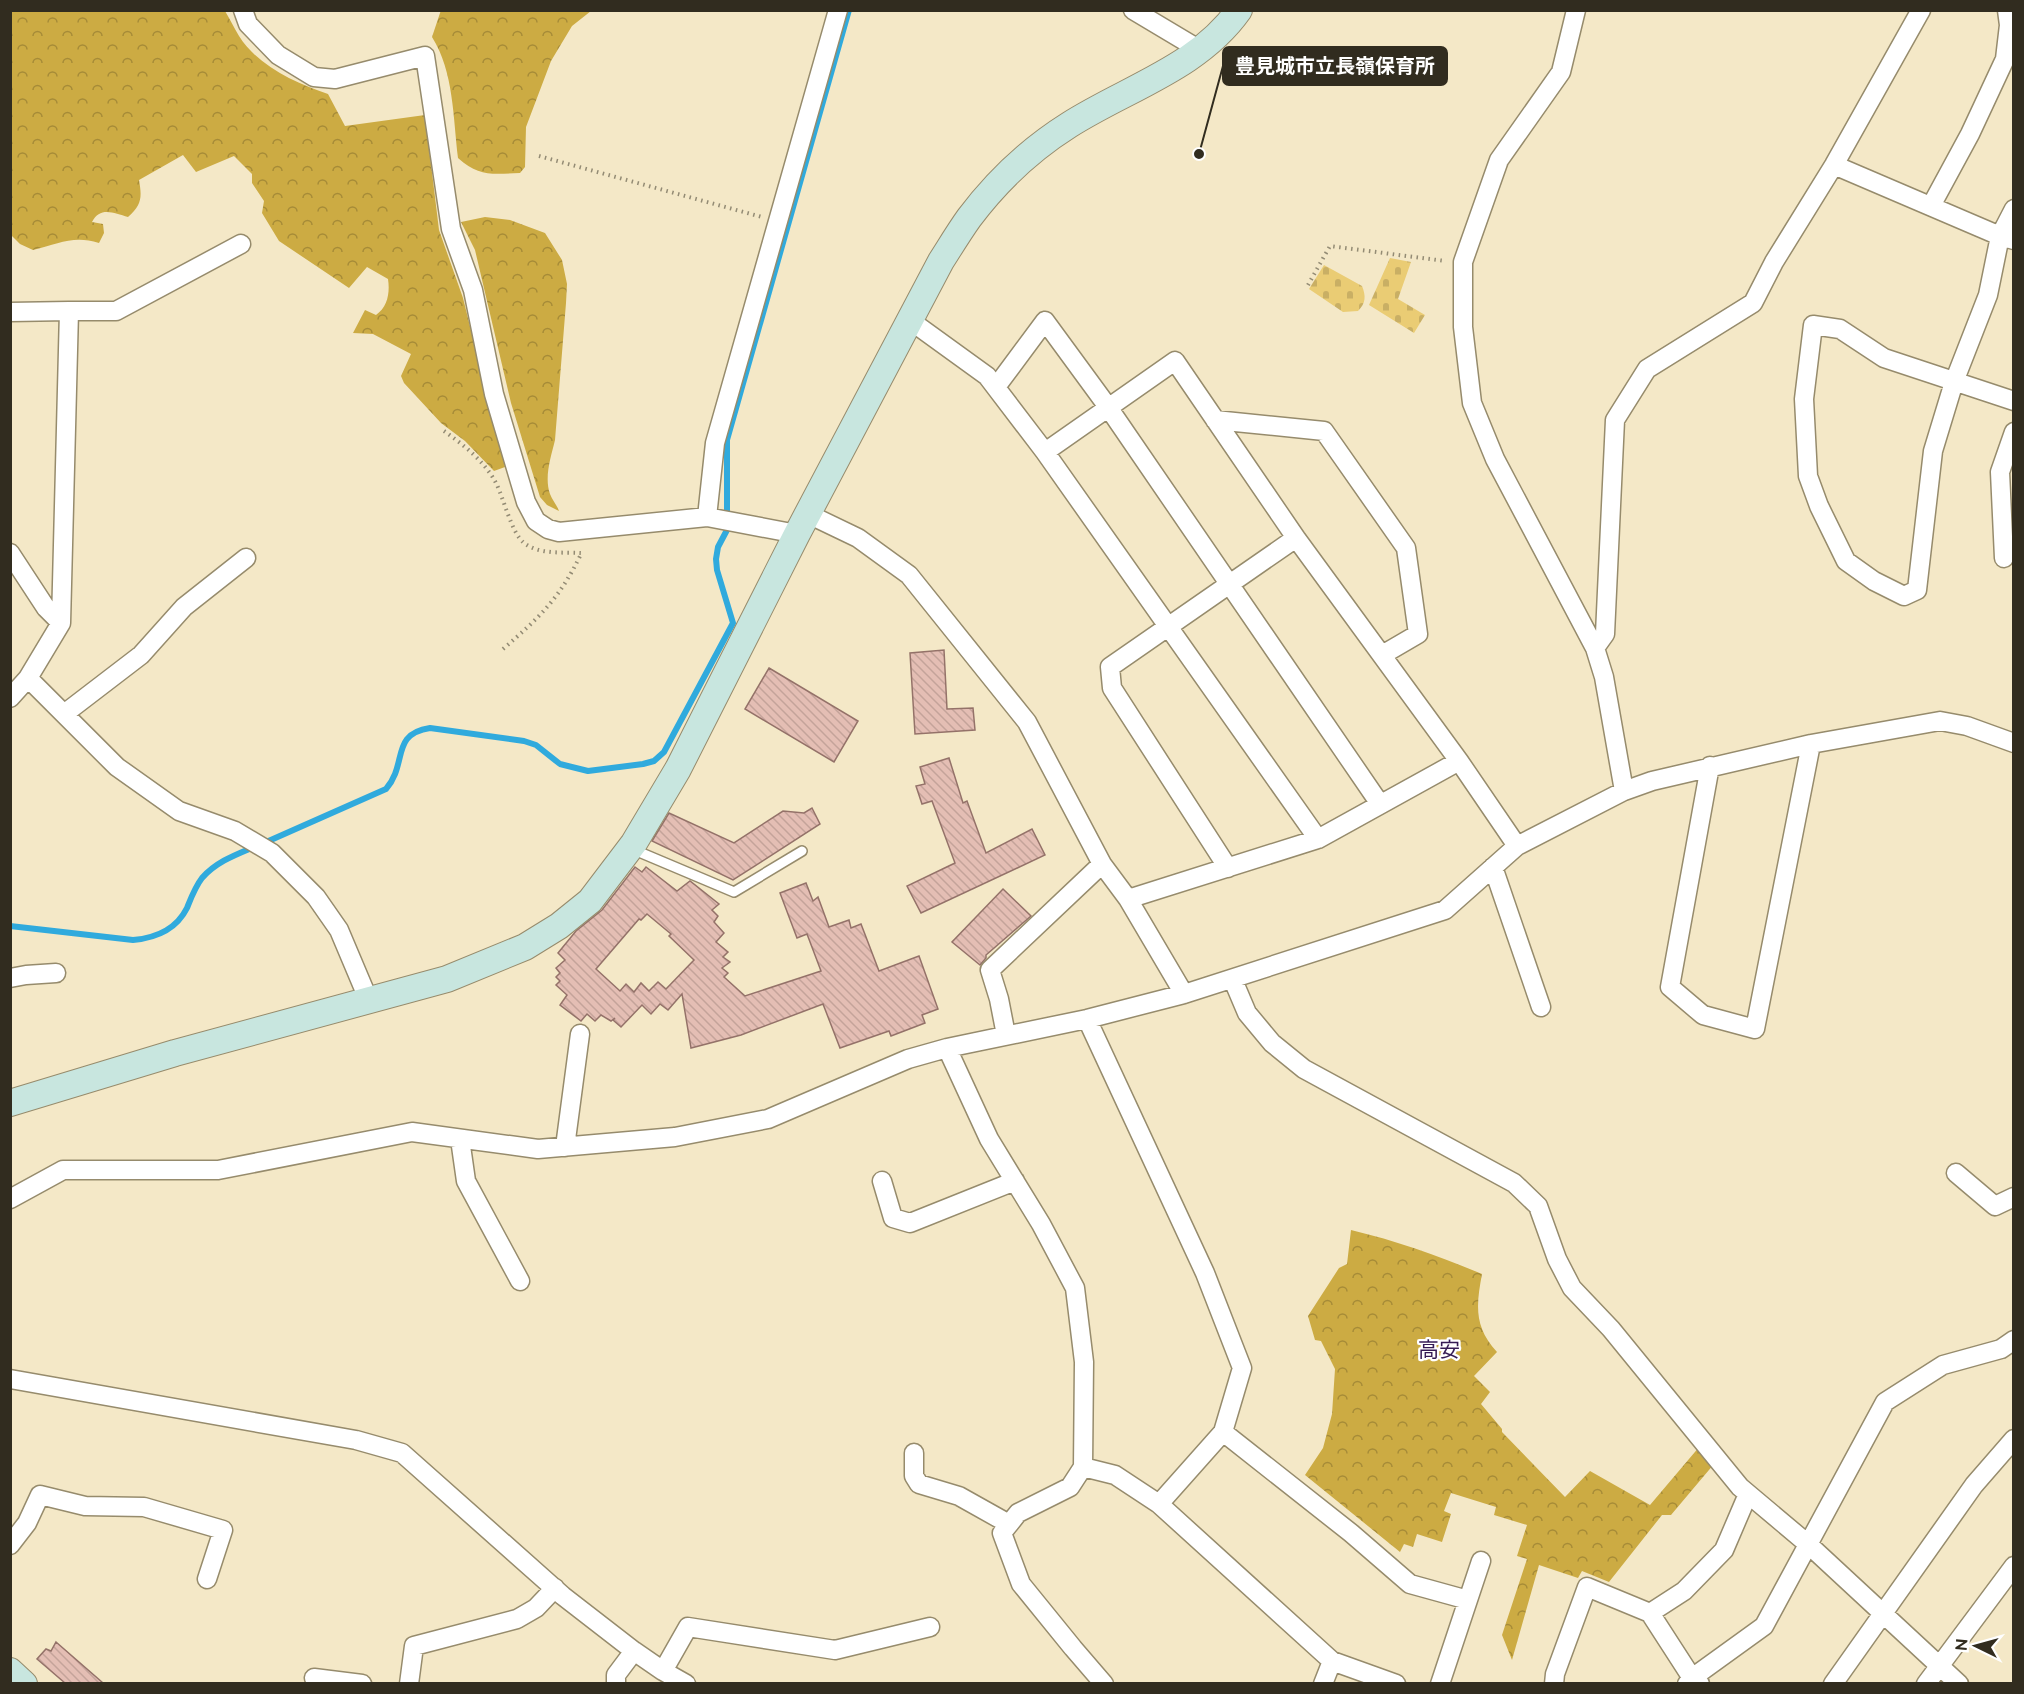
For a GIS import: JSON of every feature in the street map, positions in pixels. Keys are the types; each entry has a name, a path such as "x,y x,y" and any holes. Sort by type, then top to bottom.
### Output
{"street":[{"path":"243,10 248,24 278,55 314,77 335,79 425,56 451,229 473,290 494,394 526,502 536,521 548,529 559,532 707,517 803,524 858,538 909,575 1027,722 1102,864 1128,899 1184,994"},
{"path":"707,517 715,443 838,10"},
{"path":"1133,10 1200,50"},
{"path":"10,1103 175,1053 447,979 525,947 559,926 590,901 630,848 678,769 941,261 969,218 1034,150 1069,125 1182,65 1210,42 1239,10"},
{"path":"1576,10 1561,72 1499,160 1463,262 1463,327 1472,403 1495,459 1594,648 1604,677 1624,791"},
{"path":"1930,206 1970,134 2005,59 2009,25 2007,10"},
{"path":"1594,648 1605,634 1616,420 1647,369 1753,303 1774,262 1834,165 1916,13"},
{"path":"1834,165 2007,238"},
{"path":"2013,209 2007,238 1988,295 1954,382 1933,451 1917,590 1904,596 1874,581 1846,561 1819,506 1808,476 1804,399 1813,325 1840,329 1884,358 1954,382 2013,401"},
{"path":"10,312 116,310 241,244"},
{"path":"10,698 28,678 61,623 69,311"},
{"path":"911,321 987,375 1045,452 1318,839"},
{"path":"996,387 1045,321 1108,407 1380,804"},
{"path":"1045,452 1175,361 1296,538 1459,760 1517,846"},
{"path":"1215,420 1324,431 1406,548 1418,634 1382,655"},
{"path":"2004,558 2001,472 2013,432"},
{"path":"1228,868 1112,688 1110,667 1296,538"},
{"path":"10,553 46,608 61,623"},
{"path":"64,714 141,655 184,607 246,558"},
{"path":"28,678 117,767 179,811 235,831 272,853 316,897 339,930 369,1001"},
{"path":"10,1199 63,1170 218,1170 412,1132 538,1149 675,1137 768,1119 908,1059 947,1047 1087,1019 1184,994 1445,910 1517,846 1624,791 1652,781 1811,744 1940,721 1967,726 2013,743"},
{"path":"1710,766 1670,987 1703,1015 1755,1029 1811,744"},
{"path":"1128,899 1318,839 1459,760"},
{"path":"1006,1035 999,999 990,970 1102,864"},
{"path":"1493,867 1541,1007"},
{"path":"10,978 56,973"},
{"path":"1233,980 1247,1013 1272,1043 1305,1069 1514,1183 1538,1206 1557,1259 1572,1288 1611,1329 1740,1487 1809,1545 1882,1615 1959,1683"},
{"path":"1087,1019 1204,1273 1242,1368 1223,1432 1160,1504"},
{"path":"565,1147 580,1034"},
{"path":"947,1047 989,1139 1041,1224 1075,1288 1084,1362 1083,1467 1070,1487 1018,1512 1002,1533 1021,1584 1072,1648 1104,1683"},
{"path":"460,1139 466,1181 520,1281"},
{"path":"1956,1173 1995,1206 2013,1197"},
{"path":"882,1181 893,1218 910,1222 1015,1181"},
{"path":"1554,1683 1555,1674 1587,1587 1650,1613 1693,1682 1764,1626 1885,1402 1944,1365 2001,1348 2013,1340"},
{"path":"10,1379 356,1440 402,1453 555,1588 634,1651 663,1671 686,1683"},
{"path":"1223,1432 1351,1533 1410,1584 1468,1600"},
{"path":"1833,1683 1974,1485 2013,1439"},
{"path":"914,1453 914,1476 919,1484 959,1496 1010,1524"},
{"path":"1083,1467 1115,1475 1160,1504 1332,1661 1396,1683"},
{"path":"1650,1613 1684,1591 1724,1550 1748,1494"},
{"path":"10,1545 27,1522 40,1495 85,1506 144,1507 223,1530 207,1579"},
{"path":"1440,1683 1481,1561"},
{"path":"1926,1683 2013,1566"},
{"path":"409,1683 414,1646 516,1619 536,1608 555,1588"},
{"path":"663,1671 688,1626 834,1650 930,1627"},
{"path":"616,1683 616,1675 634,1651"},
{"path":"1323,1683 1332,1661"},
{"path":"10,1671 24,1683"},
{"path":"314,1678 362,1683"}],"lane":[{"path":"630,848 734,892 802,851"}],"path":[{"path":"539,156 778,222"},
{"path":"1308,285 1330,246 1463,262"},
{"path":"503,649 539,617 553,601 571,575 588,530"}],"green space":[{"path":"441,10 591,11 572,26 551,61 526,127 525,167 520,173 486,173 458,158 449,80 432,37"},
{"path":"10,11 225,11 247,47 267,65 290,79 328,94 345,126 425,115 439,230 463,298 505,467 494,471 465,441 441,423 404,383 401,376 411,354 373,334 353,333 365,310 376,315 386,304 388,279 367,267 349,288 279,241 262,213 264,201 252,183 252,174 234,156 196,172 183,155 139,180 140,200 136,209 128,217 103,212 95,217 92,222 103,224 104,233 99,243 74,240 33,250 20,244 10,234"},
{"path":"485,217 510,220 545,233 562,260 567,284 566,303 555,440 548,481 550,494 559,511 547,505 540,497 511,403 475,250 461,222"},
{"path":"1390,258 1411,262 1398,299 1425,315 1414,333 1369,305"},
{"path":"1324,265 1362,286 1364,299 1358,311 1343,312 1309,289"},
{"path":"1351,1230 1418,1249 1482,1274 1479,1316 1484,1334 1497,1352 1474,1376 1490,1392 1481,1404 1502,1429 1502,1432 1565,1497 1590,1471 1650,1505 1700,1446 1714,1464 1671,1515 1662,1515 1609,1582 1582,1571 1578,1578 1539,1565 1512,1660 1502,1635 1527,1559 1517,1556 1527,1525 1494,1515 1496,1507 1451,1493 1444,1511 1451,1514 1442,1542 1417,1534 1413,1547 1404,1544 1400,1552 1305,1475 1323,1448 1332,1414 1335,1369 1321,1341 1315,1340 1308,1316 1339,1268 1347,1264"}],"building":[{"path":"944,650 947,709 973,708 975,730 915,734 910,653"},
{"path":"769,668 858,721 834,762 745,709"},
{"path":"949,758 963,803 967,801 986,853 1032,829 1045,855 921,913 907,886 955,863 932,801 922,804 916,786 925,784 920,767"},
{"path":"812,808 820,824 733,880 652,841 669,813 734,843 783,811 804,813"},
{"path":"635,867 642,872 646,867 677,891 690,881 719,904 712,910 718,916 714,922 724,933 716,942 728,952 723,957 730,962 722,968 728,973 724,977 745,996 821,971 807,934 797,938 780,893 806,883 813,901 818,897 829,927 849,920 851,928 861,924 879,971 919,956 938,1009 922,1015 925,1023 891,1036 889,1031 840,1048 823,1004 741,1035 691,1048 682,994 668,1010 660,1004 651,1014 642,1005 621,1027 613,1020 615,1018 611,1021 601,1015 595,1021 587,1014 581,1021 560,1005 567,995 556,985 560,981 556,977 560,973 556,968 565,960 558,953 576,931 602,910","holes":["647,914 671,934 669,936 694,960 666,989 658,982 649,991 641,983 634,992 626,984 620,991 596,969 639,919 641,920"]},
{"path":"1003,889 1031,916 986,955 980,965 952,942"},
{"path":"56,1642 103,1683 65,1683 37,1659 46,1649 51,1651"}],"waterway":[{"path":"264,843 386,789 397,770 404,743 418,731 430,728 524,741 536,745 560,764 588,771 643,764 654,761 664,752 733,623 717,570 716,559 718,547 727,530 727,440 849,10"},
{"path":"10,926 133,940 157,935 171,927 182,916 197,885 207,872 254,847"}],"place":[{"name":"豊見城市立長嶺保育所","path":"1199,154"}],"district":[{"name":"高安","path":"1439,1350"}]}
